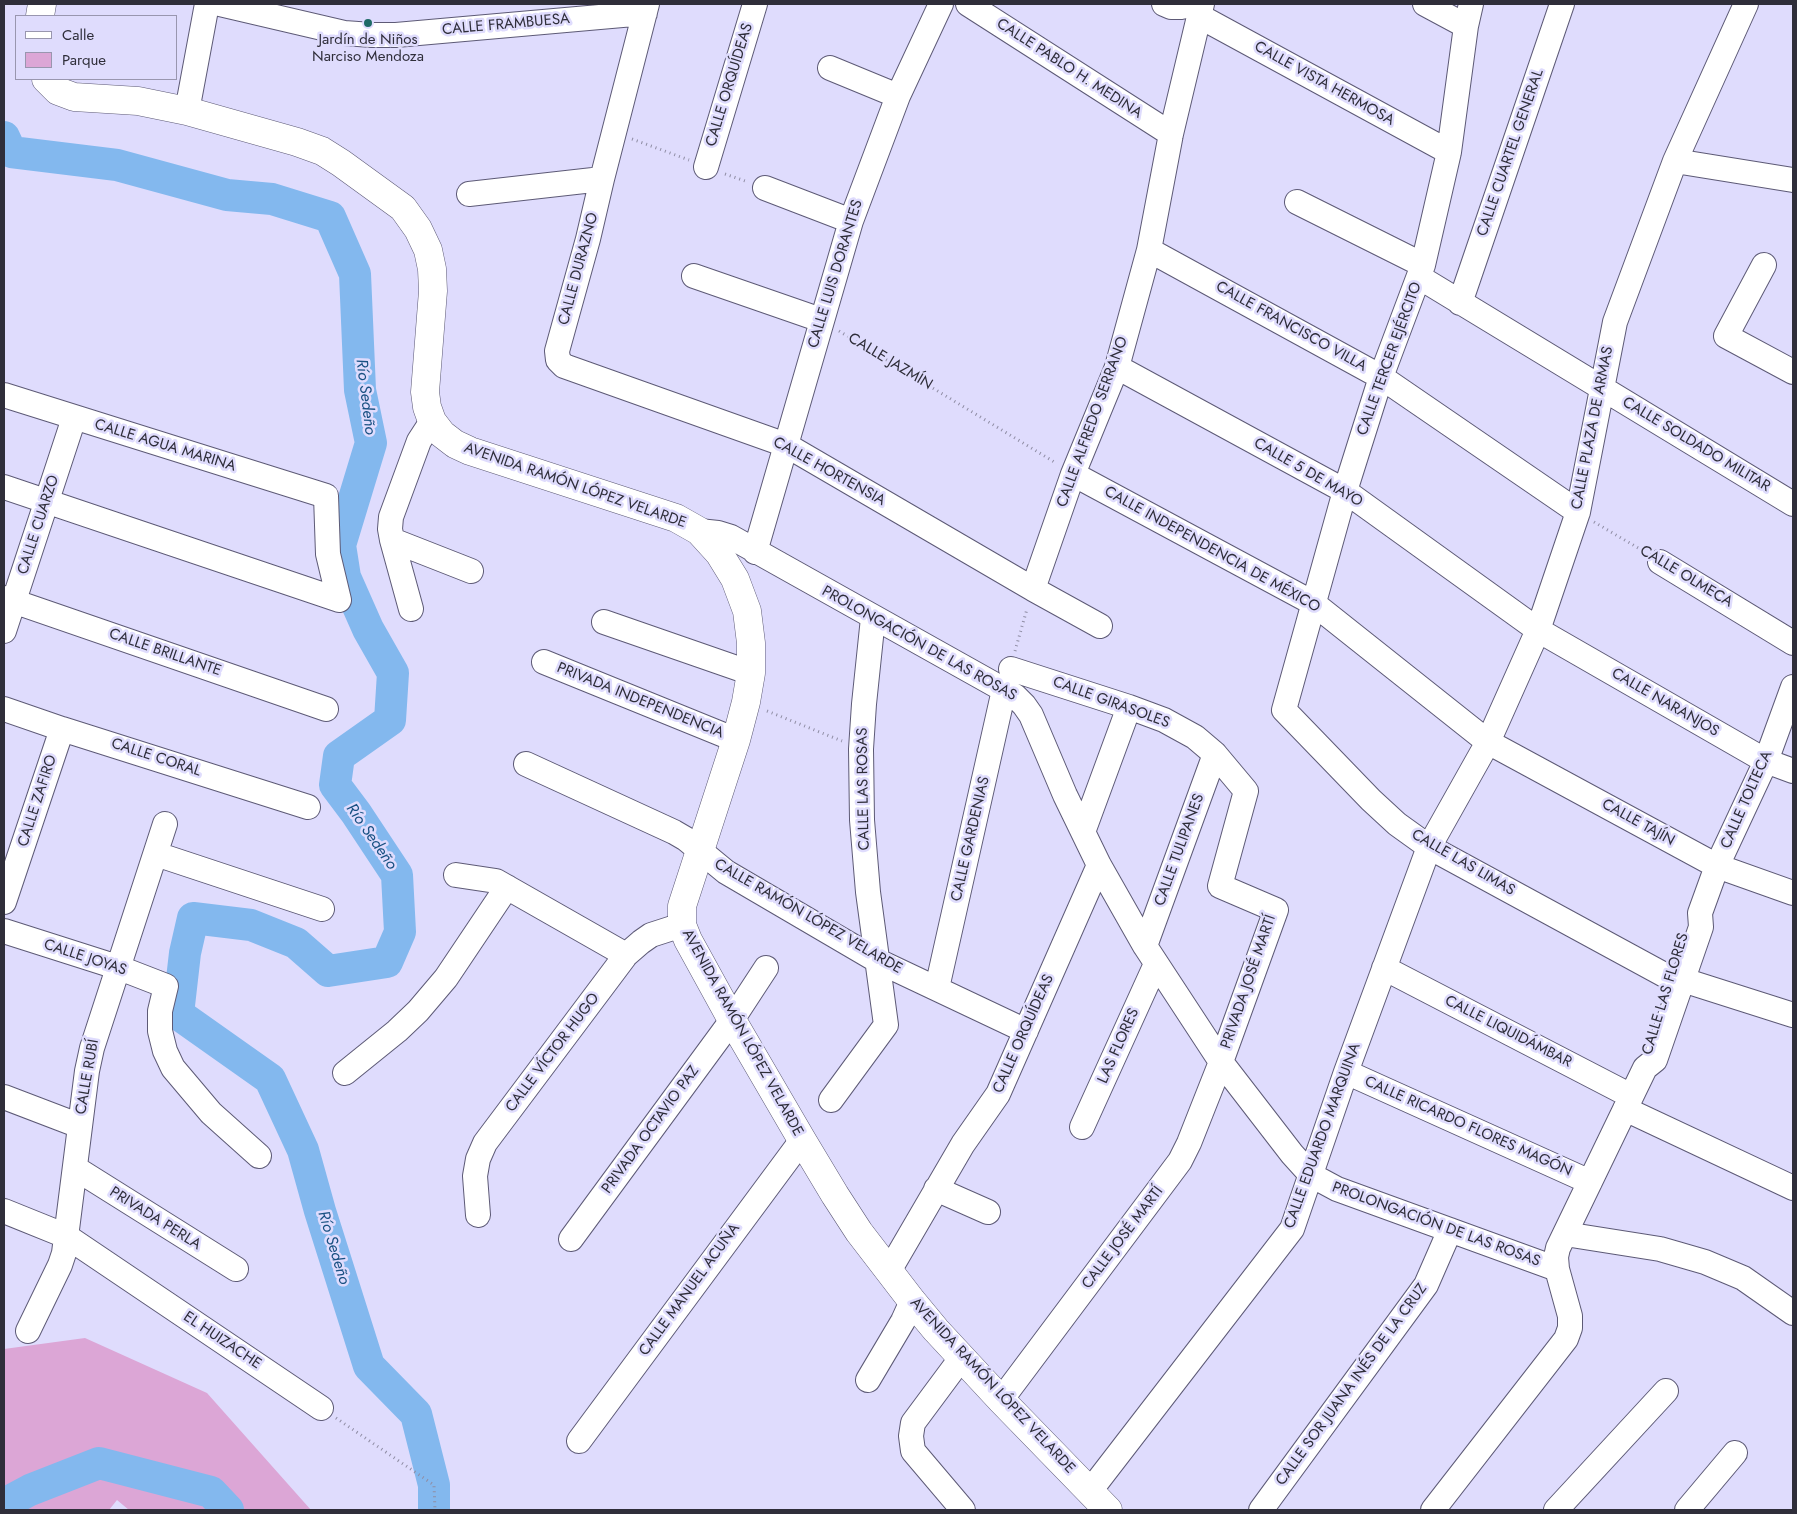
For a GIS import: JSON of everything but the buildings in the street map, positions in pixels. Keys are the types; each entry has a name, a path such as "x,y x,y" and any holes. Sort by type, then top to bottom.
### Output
{"main road":[{"name":"AVENIDA RAMÓN LÓPEZ VELARDE","path":"47,80 58,91 74,97 138,101 187,111 297,142 322,152 341,163 402,208 418,229 428,250 432,269 433,291 425,392 432,421 442,434 455,444 470,451 676,518 699,531 719,553 735,579 747,611 751,643 750,673 746,702 736,740 682,906 682,925 688,940 802,1140 840,1202 889,1271 912,1301 1001,1400 1099,1501"}],"street":[{"path":"187,111 207,4"},
{"name":"CALLE FRAMBUESA","path":"220,4 344,33 372,36 646,8"},
{"name":"CALLE ORQUÍDEAS","path":"706,167 755,4"},
{"name":"CALLE LUIS DORANTES","path":"755,552 851,221 898,96 941,4"},
{"name":"CALLE PABLO H. MEDINA","path":"968,4 1171,134"},
{"path":"1164,4 1171,7 1199,8"},
{"path":"1425,4 1469,15"},
{"name":"CALLE CUARTEL GENERAL","path":"1460,303 1562,4"},
{"name":"CALLE PLAZA DE ARMAS","path":"1429,846 1488,742 1538,630 1578,512 1615,322 1675,162 1746,4"},
{"name":"CALLE DURAZNO","path":"558,360 557,351 588,239 646,8"},
{"name":"CALLE ALFREDO SERRANO","path":"1033,589 1073,474 1117,367 1149,250 1171,134 1199,8"},
{"name":"CALLE VISTA HERMOSA","path":"1199,8 1449,152"},
{"name":"CALLE TERCER EJÉRCITO","path":"1284,710 1345,491 1381,377 1421,271 1449,152 1469,15"},
{"path":"830,68 898,96"},
{"path":"1675,162 1793,180"},
{"path":"469,194 602,179"},
{"path":"765,188 851,221"},
{"name":"CALLE SOLDADO MILITAR","path":"1297,202 1421,271 1460,303 1793,504"},
{"name":"CALLE FRANCISCO VILLA","path":"1149,250 1381,377 1578,512"},
{"path":"1764,265 1726,336 1793,372"},
{"path":"694,276 821,320"},
{"name":"CALLE HORTENSIA","path":"558,360 564,366 786,445 1100,626"},
{"name":"CALLE 5 DE MAYO","path":"1117,367 1345,491 1538,630"},
{"name":"CALLE AGUA MARINA","path":"4,395 326,496 328,554 339,600 47,500"},
{"name":"CALLE CUARZO","path":"4,631 9,600 47,500 74,418"},
{"path":"411,609 392,540 390,529 391,517 419,441 432,421"},
{"name":"CALLE INDEPENDENCIA DE MÉXICO","path":"1073,474 1313,603 1488,742"},
{"path":"4,487 47,500"},
{"name":"PROLONGACIÓN DE LAS ROSAS","path":"699,531 718,533 731,538 873,618 1007,679 1016,696 1031,715 1099,865 1151,955 1221,1062 1292,1154 1312,1175 1336,1189 1557,1269"},
{"path":"392,540 471,571"},
{"name":"CALLE OLMECA","path":"1660,562 1793,643"},
{"name":"CALLE BRILLANTE","path":"9,600 326,709"},
{"name":"CALLE LAS ROSAS","path":"873,618 861,749 862,820 868,892 878,961"},
{"path":"604,622 750,673"},
{"name":"CALLE NARANJOS","path":"1538,630 1766,761 1793,771"},
{"name":"PRIVADA INDEPENDENCIA","path":"544,662 736,740"},
{"name":"CALLE GIRASOLES","path":"1007,679 1129,707 1164,720 1195,737 1215,754 1246,791"},
{"name":"CALLE GARDENIAS","path":"937,988 1007,679"},
{"name":"CALLE TOLTECA","path":"1700,913 1717,866 1766,761 1793,687"},
{"path":"1083,832 1129,707"},
{"name":"CALLE CORAL","path":"4,708 62,729 308,806"},
{"name":"CALLE LAS LIMAS","path":"1284,710 1371,800 1397,824 1429,846 1676,979 1793,1015"},
{"name":"CALLE ZAFIRO","path":"4,902 62,729"},
{"name":"CALLE TAJÍN","path":"1488,742 1717,866 1793,893"},
{"name":"CALLE TULIPANES","path":"1151,955 1215,754"},
{"name":"CALLE RAMÓN LÓPEZ VELARDE","path":"526,764 674,832 686,839 726,872 878,961 1026,1031"},
{"name":"PRIVADA JOSÉ MARTÍ","path":"1221,1062 1276,910 1220,886 1246,791"},
{"name":"CALLE RUBÍ","path":"28,1331 64,1253 74,1168 92,1048 165,824"},
{"name":"CALLE EDUARDO MARQUINA","path":"1099,1501 1292,1229 1346,1072 1429,846"},
{"path":"156,854 322,909"},
{"name":"CALLE ORQUÍDEAS","path":"889,1271 963,1144 998,1094 1099,865"},
{"path":"456,875 496,881 626,955"},
{"path":"345,1073 397,1031 418,1011 446,978 507,887"},
{"name":"CALLE LAS FLORES","path":"1557,1269 1556,1257 1558,1248 1645,1068 1655,1060 1676,979 1701,927 1700,913"},
{"name":"CALLE VÍCTOR HUGO","path":"478,1216 475,1176 478,1159 485,1143 626,955 651,935 682,925"},
{"name":"CALLE JOYAS","path":"4,931 166,986 160,1011 160,1031 165,1051 173,1068 211,1113 259,1156"},
{"name":"LAS FLORES","path":"1082,1127 1151,955"},
{"path":"831,1100 886,1025 878,961"},
{"name":"PRIVADA OCTAVIO PAZ","path":"571,1239 732,1020 766,968"},
{"name":"CALLE LIQUIDÁMBAR","path":"1384,968 1628,1102 1793,1188"},
{"name":"CALLE JOSÉ MARTÍ","path":"1001,1400 1180,1161 1221,1062"},
{"name":"CALLE RICARDO FLORES MAGÓN","path":"1346,1072 1590,1182"},
{"path":"4,1097 80,1126"},
{"name":"CALLE MANUEL ACUÑA","path":"579,1441 802,1140"},
{"name":"PRIVADA PERLA","path":"74,1168 236,1269"},
{"path":"936,1189 988,1212"},
{"name":"EL HUIZACHE","path":"4,1211 66,1236 322,1408"},
{"name":"CALLE SOR JUANA INÉS DE LA CRUZ","path":"1261,1510 1426,1285 1450,1230"},
{"path":"1565,1234 1660,1249 1706,1262 1743,1278 1793,1313"},
{"path":"1434,1510 1566,1339 1570,1328 1570,1316 1557,1269"},
{"path":"868,1380 904,1321 912,1301"},
{"path":"962,1357 913,1423 911,1436 913,1451 963,1510"},
{"path":"1556,1510 1666,1391"},
{"path":"1687,1510 1735,1454"}],"path":[{"name":"CALLE JAZMÍN","path":"821,320 1073,474"},
{"name":"CALLE OLMECA","path":"1578,512 1660,562"},
{"path":"1007,679 1033,589"},
{"path":"746,702 861,749"},
{"path":"322,1408 434,1485 435,1510"}],"green space":[{"path":"85,1338 207,1393 311,1510 129,1510 117,1500 109,1510 4,1510 4,1349"}],"waterway":[{"name":"Río Sedeño","path":"4,137 11,152 117,165 227,195 272,199 330,217 355,274 360,390 371,443 340,545 345,577 368,629 393,673 390,720 339,756 335,785 397,875 400,932 387,962 328,971 296,943 251,925 193,918 185,953 178,1014 270,1079 303,1150 320,1211 369,1366 416,1414 434,1485 434,1510"},
{"name":"Río Sedeño","path":"4,1504 30,1490 99,1463 211,1492 228,1510"}],"place":[{"name":"Jardín de Niños Narciso Mendoza","path":"368,23"}]}
